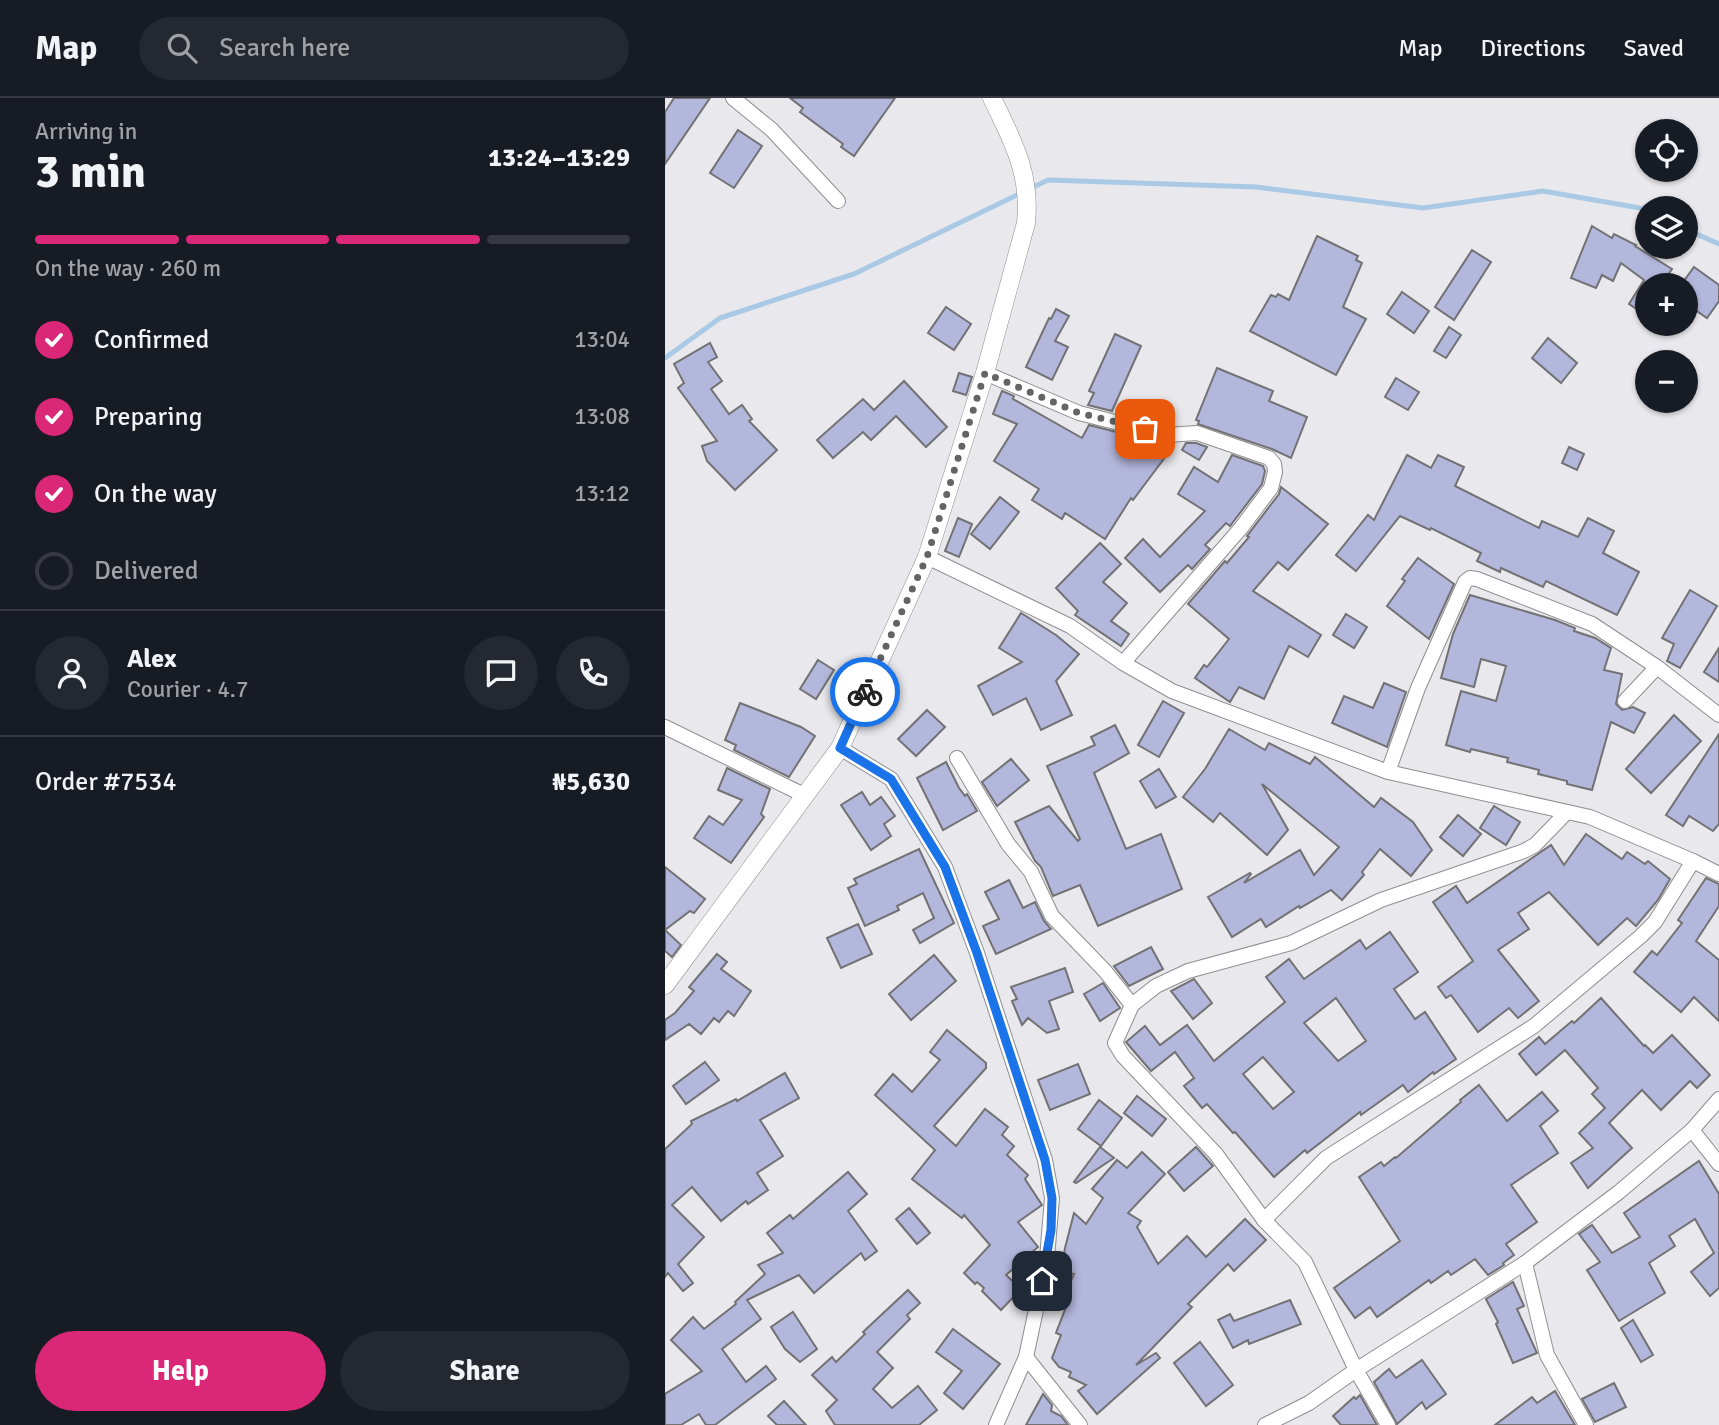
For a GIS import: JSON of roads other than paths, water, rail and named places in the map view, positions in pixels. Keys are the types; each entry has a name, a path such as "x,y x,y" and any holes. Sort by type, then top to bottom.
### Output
{"street":[{"path":"733,98 772,130 838,201"},
{"path":"665,985 840,748 927,557 985,373 1021,246 1028,199 1018,152 992,98"},
{"path":"985,373 1079,413 1167,435 1197,433 1269,458 1274,464 1271,488 1241,528 1123,663"},
{"path":"927,557 1070,626 1123,663 1172,691 1388,772 1590,817 1719,874"},
{"path":"1388,772 1418,688 1465,582 1470,578 1591,624 1657,667 1719,715"},
{"path":"1625,701 1657,667"},
{"path":"665,727 806,796"},
{"path":"840,748 891,779 945,867 977,953 1045,1160 1052,1198 1047,1258 1026,1357 996,1425"},
{"path":"957,758 1008,844 1031,872 1052,916 1105,971 1132,1005"},
{"path":"1388,1425 1356,1370 1305,1262 1264,1220 1216,1154 1123,1056 1115,1043 1132,1005 1156,986 1188,971 1291,943 1381,900 1524,851 1535,845 1567,813"},
{"path":"1264,1220 1327,1158 1534,1026 1655,922 1693,861"},
{"path":"1265,1425 1309,1403 1356,1370 1525,1263 1619,1192 1692,1130 1719,1100"},
{"path":"1692,1130 1719,1164"},
{"path":"1525,1263 1547,1355 1586,1425"},
{"path":"1026,1357 1080,1425"}],"waterway":[{"path":"665,358 720,318 854,274 1048,180 1256,187 1423,208 1543,191 1635,207"},
{"path":"1698,235 1719,244"}]}
